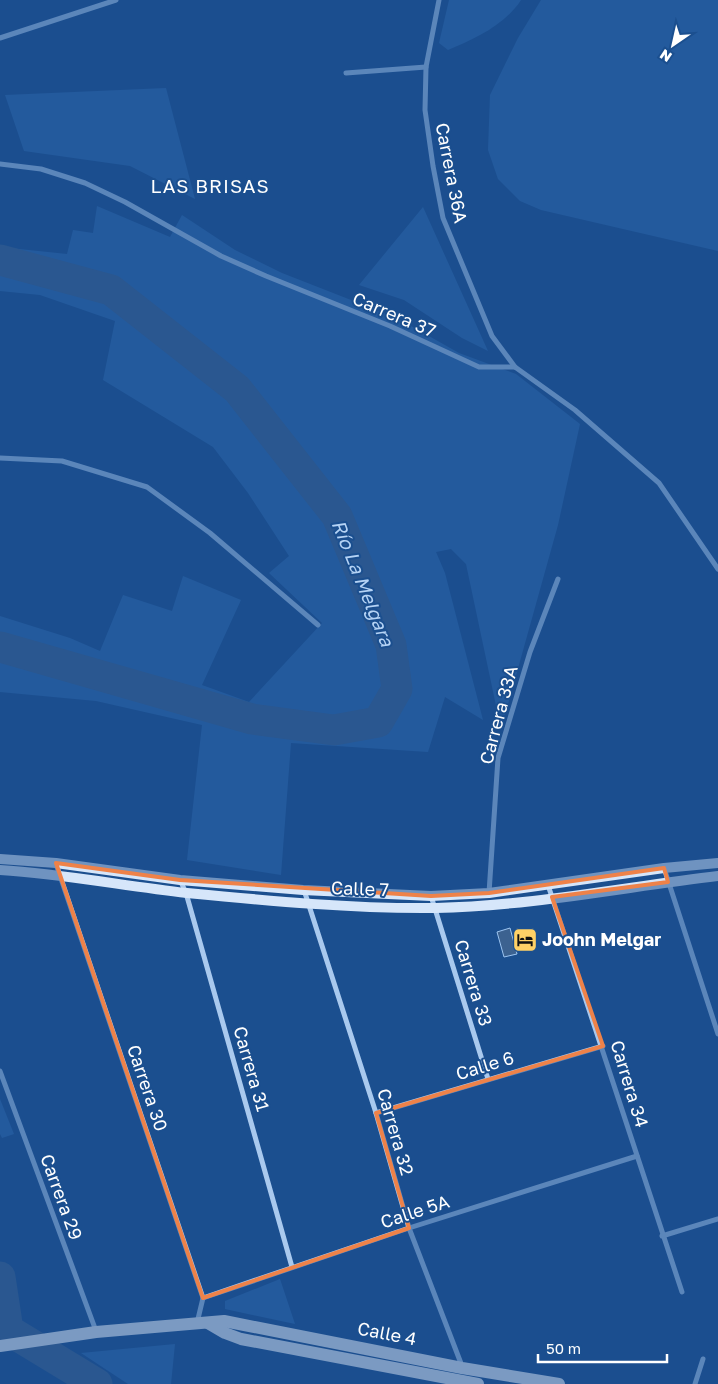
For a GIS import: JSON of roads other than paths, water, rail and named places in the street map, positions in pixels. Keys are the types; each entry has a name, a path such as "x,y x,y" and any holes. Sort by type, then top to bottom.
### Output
{"main road":[{"name":"Calle 4","path":"0,1346 96,1332 224,1321 242,1323 462,1368 559,1384"},
{"name":"Calle 4","path":"202,1323 241,1339 478,1384"}],"street":[{"path":"0,38 116,0"},
{"name":"Carrera 36A","path":"439,0 426,67 425,110 432,166 443,218 492,336 515,367"},
{"path":"346,73 426,67"},
{"name":"Carrera 37","path":"0,164 41,169 85,183 221,256 266,276 390,326 479,367 515,367"},
{"path":"515,367 575,410 659,482 718,569"},
{"path":"0,458 62,462 147,488 210,533 318,625"},
{"name":"Carrera 33A","path":"489,892 498,758 530,652 558,579"},
{"name":"Calle 7","path":"0,859 56,863 180,880 303,890 431,896 489,892 664,868 718,863"},
{"name":"Carrera 30","path":"56,863 203,1298"},
{"path":"664,868 718,1034"},
{"name":"Calle 7","path":"0,870 59,874 186,893 308,903 435,908 490,906 718,876"},
{"name":"Carrera 31","path":"180,880 186,893 292,1268"},
{"name":"Carrera 34","path":"548,885 603,1046 662,1236 682,1292"},
{"name":"Carrera 32","path":"303,890 376,1113 409,1228 462,1368"},
{"name":"Carrera 33","path":"431,896 488,1079"},
{"name":"Calle 6","path":"376,1113 603,1046"},
{"name":"Carrera 29","path":"0,1071 96,1332"},
{"name":"Calle 5A","path":"203,1298 409,1228 637,1156"},
{"path":"662,1236 718,1219"},
{"path":"202,1323 203,1298"},
{"path":"694,1384 703,1360"},
{"path":"456,1380 462,1368"}],"waterway":[{"name":"Río La Melgara","path":"0,260 111,290 237,389 337,516 391,645 397,689 378,722 334,730 252,719 0,647"},
{"name":"Río La Melgara","path":"0,1277 8,1330 97,1384"}],"place":[{"name":"Joohn Melgar","path":"525,940"}],"district":[{"name":"LAS BRISAS","path":"210,186"}]}
